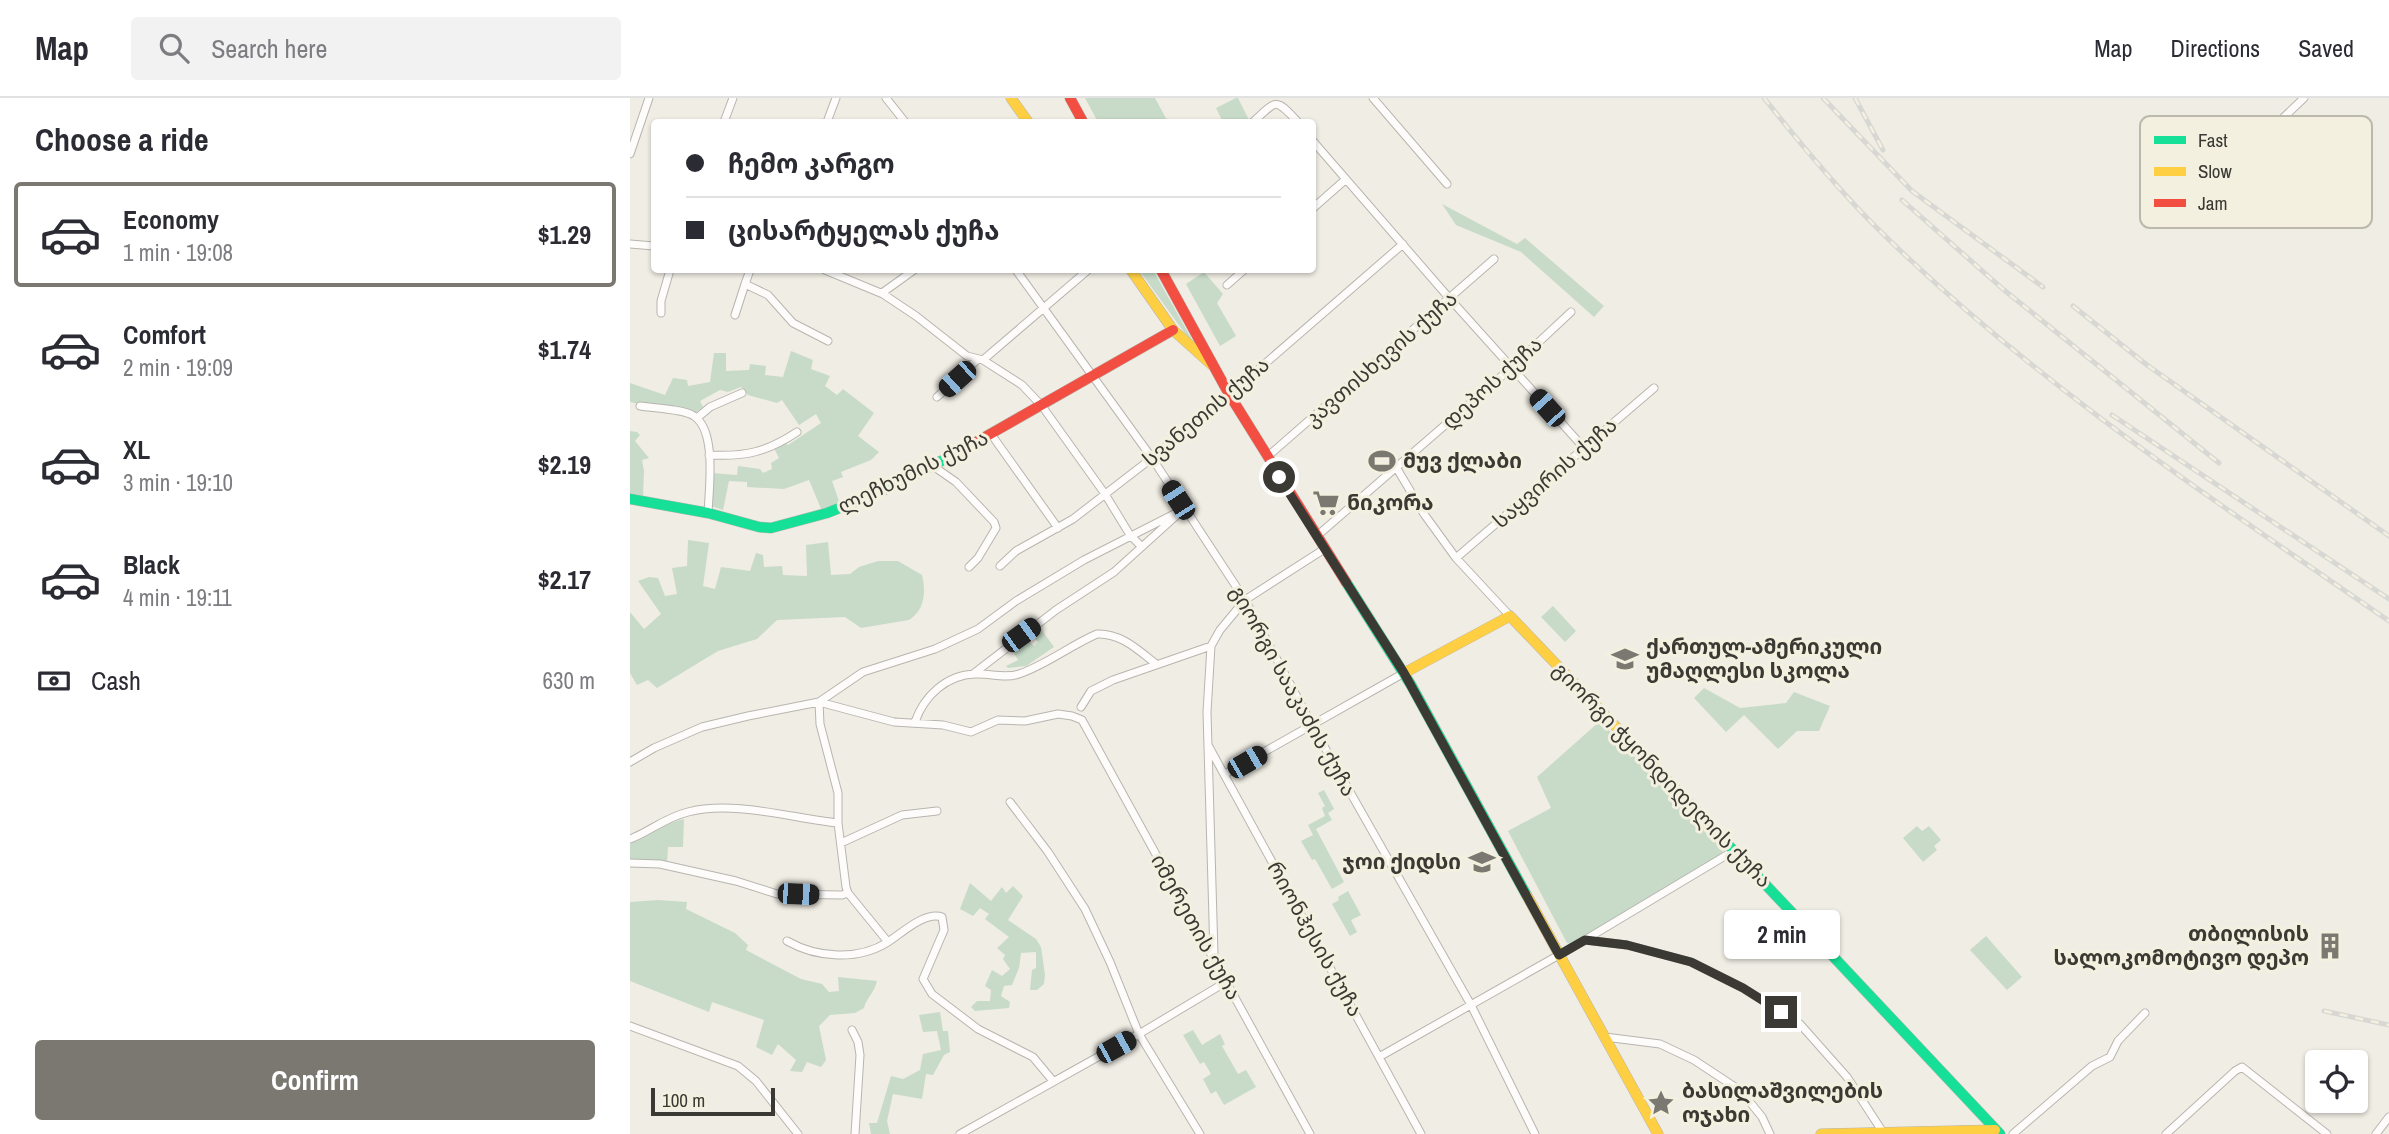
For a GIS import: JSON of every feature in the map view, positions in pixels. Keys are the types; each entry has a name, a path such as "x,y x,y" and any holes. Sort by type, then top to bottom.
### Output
{"street":[{"path":"630,154 649,98"},
{"path":"725,119 733,98"},
{"path":"828,119 836,98"},
{"path":"886,98 903,119"},
{"path":"1011,98 1026,119"},
{"path":"1070,98 1081,119"},
{"path":"1373,98 1447,184"},
{"path":"2285,116 2304,98"},
{"path":"1256,119 1279,102 1283,103 1296,119"},
{"path":"1316,145 1584,448"},
{"path":"1316,205 1345,180"},
{"path":"630,244 651,246"},
{"name":"სვანეთის ქუჩა","path":"1000,566 1016,551 1058,528 1152,458 1403,244"},
{"name":"კავთისხევის ქუჩა","path":"1267,457 1494,259"},
{"path":"661,313 661,302 669,273"},
{"path":"735,315 749,273"},
{"path":"832,273 882,293 967,356 980,360 1022,386 1042,406 1140,546"},
{"path":"882,293 910,273"},
{"name":"გიორგი სააკაძის ქუჩა","path":"1018,273 1152,458 1245,600 1311,725 1471,1005 1535,1134"},
{"path":"936,397 1085,273"},
{"path":"1133,273 1173,330 1215,368"},
{"path":"1163,273 1267,457 1404,673 1658,1134"},
{"path":"1227,285 1241,273"},
{"path":"745,284 768,295 793,323 828,341"},
{"name":"დეპოს ქუჩა","path":"1318,535 1511,368 1571,312"},
{"name":"ლეჩხუმის ქუჩა","path":"630,499 771,528 827,513 880,492 933,466 1173,330"},
{"name":"საყვირის ქუჩა","path":"1456,558 1654,388"},
{"path":"697,418 710,407 742,393"},
{"path":"640,406 692,414 697,418 706,435 709,455 708,513"},
{"path":"709,455 750,454 785,441 797,432"},
{"path":"991,434 1058,528"},
{"path":"933,466 956,482 987,514 996,528 970,568"},
{"name":"გიორგი ჭყონდიდელის ქუჩა","path":"1396,467 1424,514 1456,558 1735,849 1992,1132"},
{"path":"630,762 702,727 819,702 854,677 935,649 978,629 1016,601 1130,535 1184,509"},
{"path":"973,674 1056,610 1114,572 1184,509"},
{"path":"1214,958 1207,712 1211,646 1220,630 1245,600 1326,548"},
{"path":"1225,774 1510,616"},
{"path":"819,702 894,722 915,722 928,697 946,682 973,674 1015,676 1097,634 1109,634 1127,642 1156,664"},
{"path":"1082,707 1091,691 1156,664 1211,646"},
{"path":"819,702 820,724 838,793 838,823 848,893 888,942"},
{"name":"იმერეთის ქუჩა","path":"915,722 971,732 998,720 1026,721 1058,714 1082,720 1310,1134"},
{"name":"რიონჰესის ქუჩა","path":"1208,744 1421,1134"},
{"path":"1010,802 1048,852 1085,909 1139,1034 1200,1134"},
{"path":"630,839 662,820 691,811 719,808 838,823"},
{"path":"841,843 902,815 937,811"},
{"path":"1379,1057 1585,940 1735,849"},
{"path":"630,863 660,864 736,881 777,894 848,893"},
{"path":"787,941 806,950 848,955 874,951 925,918 934,915 942,917 944,930 923,979 932,994 978,1029 1033,1056 1053,1081"},
{"path":"1585,940 1627,945 1691,962 1743,988 1800,1024 1847,1077 1884,1133"},
{"path":"960,1134 1226,982"},
{"path":"2013,1134 2092,1066 2110,1057 2118,1041 2145,1013"},
{"path":"630,1026 738,1066 756,1081 798,1134"},
{"path":"852,1030 860,1055 855,1134"},
{"path":"1605,1037 1660,1044 1693,1060 1741,1091 1762,1117 1770,1134"},
{"path":"2168,1133 2242,1067 2327,1134"},
{"path":"2376,1134 2389,1117"},
{"path":"1821,1134 1992,1132"}],"green space":[{"path":"1085,98 1155,98 1166,119 1096,119"},
{"path":"1238,98 1248,119 1222,119 1216,108"},
{"path":"1442,204 1517,244 1525,238 1604,306 1594,317 1521,252 1456,225"},
{"path":"1141,273 1155,273 1194,346"},
{"path":"1205,273 1223,294 1217,303 1236,336 1220,346 1186,284"},
{"path":"791,351 813,360 811,369 830,376 825,386 837,395 843,389 874,413 858,436 879,452 871,460 841,472 843,477 832,481 840,504 822,511 809,480 784,489 747,487 747,482 729,481 723,510 711,506 712,473 737,475 738,466 760,469 763,473 772,469 771,463 779,458 774,448 786,443 788,445 821,423 816,414 799,425 782,400 777,403 748,395 741,387 728,392 720,390 700,401 703,407 695,413 639,404 630,402 630,383 665,395 673,378 687,380 688,386 710,382 714,353 726,353 726,371 749,370 750,364 766,366 765,375 783,377"},
{"path":"630,431 640,435 635,441 649,458 642,460 643,497 630,496"},
{"path":"688,540 709,543 703,586 715,589 721,567 750,571 756,553 763,555 764,567 782,566 783,575 807,576 806,545 828,542 831,575 850,574 859,567 878,561 898,561 922,575 923,600 918,611 909,620 861,628 845,617 777,620 757,639 718,651 657,688 648,680 637,685 630,673 630,612 644,629 661,614 638,581 649,577 658,578 665,596 677,594 672,568 687,566"},
{"path":"1553,606 1576,631 1565,642 1541,617"},
{"path":"1041,629 1054,647 1026,666 1008,668 1006,666 1018,660 1011,649 1026,638 1034,646 1038,642 1032,635"},
{"path":"1704,688 1740,708 1786,703 1794,692 1830,706 1819,731 1797,731 1778,749 1744,715 1726,732 1694,698"},
{"path":"1600,721 1723,849 1722,855 1571,944 1567,943 1508,831 1551,808 1537,777"},
{"path":"1324,790 1334,809 1328,813 1332,820 1316,829 1344,882 1332,889 1301,841 1313,835 1308,825 1325,816 1322,808 1325,806 1318,793"},
{"path":"684,819 683,847 668,847 667,863 630,860 630,844 670,823"},
{"path":"1917,826 1922,831 1929,826 1941,840 1934,846 1937,850 1923,862 1903,838"},
{"path":"970,883 991,901 1002,887 1006,893 1013,886 1023,896 1008,920 1036,939 1041,947 1044,984 1037,990 1030,990 1032,970 1036,968 1036,952 1021,953 1019,968 1012,985 1004,986 1001,996 1010,1002 1009,1008 975,1011 971,1007 977,1001 990,1001 991,990 985,986 992,970 1002,976 1010,969 1003,959 1005,955 997,948 1009,937 985,919 989,914 980,908 973,916 960,909"},
{"path":"1348,891 1361,915 1351,920 1357,932 1350,936 1332,904"},
{"path":"630,902 687,902 686,909 735,933 748,945 746,950 801,979 822,984 829,992 839,991 838,977 877,981 876,985 864,1008 855,1013 830,1015 819,1026 826,1060 821,1067 807,1062 802,1072 790,1071 796,1060 778,1044 772,1055 756,1047 764,1020 712,1002 709,1012 630,981"},
{"path":"1986,936 2022,977 2007,990 1970,950"},
{"path":"940,1012 943,1031 948,1031 950,1052 944,1055 933,1075 926,1074 922,1099 893,1094 887,1121 890,1134 871,1134 869,1123 877,1123 891,1076 903,1079 920,1070 923,1054 941,1050 937,1031 923,1032 919,1015"},
{"path":"1193,1030 1202,1045 1220,1034 1225,1044 1222,1046 1238,1074 1246,1070 1256,1087 1224,1105 1216,1091 1211,1094 1203,1079 1211,1074 1204,1062 1200,1064 1183,1035"}],"railway":[{"path":"1764,98 1860,211 1934,282 1995,335 2123,435 2389,621"},
{"path":"1823,98 1912,191 2043,287"},
{"path":"1855,98 1883,150"},
{"path":"1902,200 2004,290 2219,463"},
{"path":"2073,306 2147,365 2389,536"},
{"path":"2112,415 2389,599"},
{"path":"2324,1011 2389,1025"}],"traffic: fast":[{"path":"630,499 771,528 827,513 880,492 955,454"},
{"path":"1346,582 1411,685 1527,896"},
{"path":"1687,801 2000,1134"}],"traffic: slow":[{"path":"1011,98 1026,119"},
{"path":"1133,273 1173,330 1212,365"},
{"path":"1404,673 1510,616 1687,801"},
{"path":"1527,896 1658,1134"},
{"path":"1821,1134 1995,1130"}],"traffic: jam":[{"path":"1070,98 1081,119"},
{"path":"1163,273 1229,394 1346,582"},
{"path":"955,454 1173,330"}],"place":[{"name":"მუვ ქლაბი","path":"1382,461"},
{"name":"ნიკორა","path":"1326,503"},
{"name":"ქართულ-ამერიკული უმაღლესი სკოლა","path":"1625,659"},
{"name":"ჯოი ქიდსი","path":"1482,862"},
{"name":"თბილისის სალოკომოტივო დეპო","path":"2330,946"},
{"name":"ბასილაშვილების ოჯახი","path":"1661,1103"}],"route":[{"path":"1279,477 1404,673 1559,955 1585,940 1627,945 1691,962 1743,988 1781,1012"}]}
